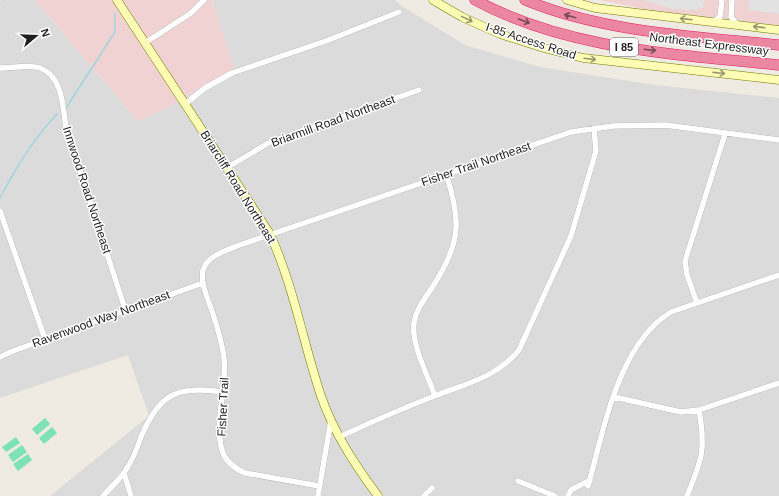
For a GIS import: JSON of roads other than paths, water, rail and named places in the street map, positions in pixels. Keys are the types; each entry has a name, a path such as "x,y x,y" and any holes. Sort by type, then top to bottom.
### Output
{"highway":[{"name":"Northeast Expressway","path":"476,0 495,10 522,21 581,39 620,46 779,65"},
{"name":"Northeast Expressway","path":"525,0 568,15 598,23 779,45"}],"main road":[{"name":"Briarcliff Road Northeast","path":"117,0 228,167 270,234 284,263 321,396 339,437 359,471 378,496"},
{"name":"I-85 Access Road","path":"433,0 462,17 500,34 544,48 583,58 779,80"},
{"path":"567,0 595,8 779,30"}],"street":[{"path":"145,43 191,13 204,0"},
{"path":"712,22 718,20 720,16 722,0"},
{"path":"732,0 731,17 733,21 739,25"},
{"path":"185,104 220,79 326,41 399,12"},
{"name":"Innwood Road Northeast","path":"0,68 40,68 49,73 55,81 62,101 66,128 125,310"},
{"name":"Briarmill Road Northeast","path":"228,167 270,142 419,90"},
{"name":"Fisher Trail Northeast","path":"203,283 203,269 207,262 214,256 237,246 571,132 594,128 664,125 779,140"},
{"path":"339,437 435,396 484,378 510,360 519,350 571,236 596,151 594,128"},
{"path":"697,304 687,275 685,261 725,134"},
{"path":"435,396 415,340 414,324 417,313 446,266 454,247 457,216 446,174"},
{"path":"0,211 45,339"},
{"path":"568,496 571,490 589,483 614,397 627,361 647,330 659,319 671,312 779,275"},
{"name":"Ravenwood Way Northeast","path":"0,357 45,339 80,328 125,310 203,283"},
{"name":"Fisher Trail","path":"203,283 223,351 224,371 220,436 222,451 236,470 258,476 319,486"},
{"path":"614,397 681,412 699,410 779,383"},
{"path":"104,496 124,473 149,421 161,402 171,396 193,389 223,392"},
{"path":"687,496 700,462 703,447 699,410"},
{"path":"318,496 331,420"},
{"path":"124,473 131,496"},
{"path":"518,481 555,496"},
{"path":"424,496 432,488"}],"waterway":[{"path":"66,108 115,32 115,13"},
{"path":"0,198 12,176 40,133 57,114"}]}
